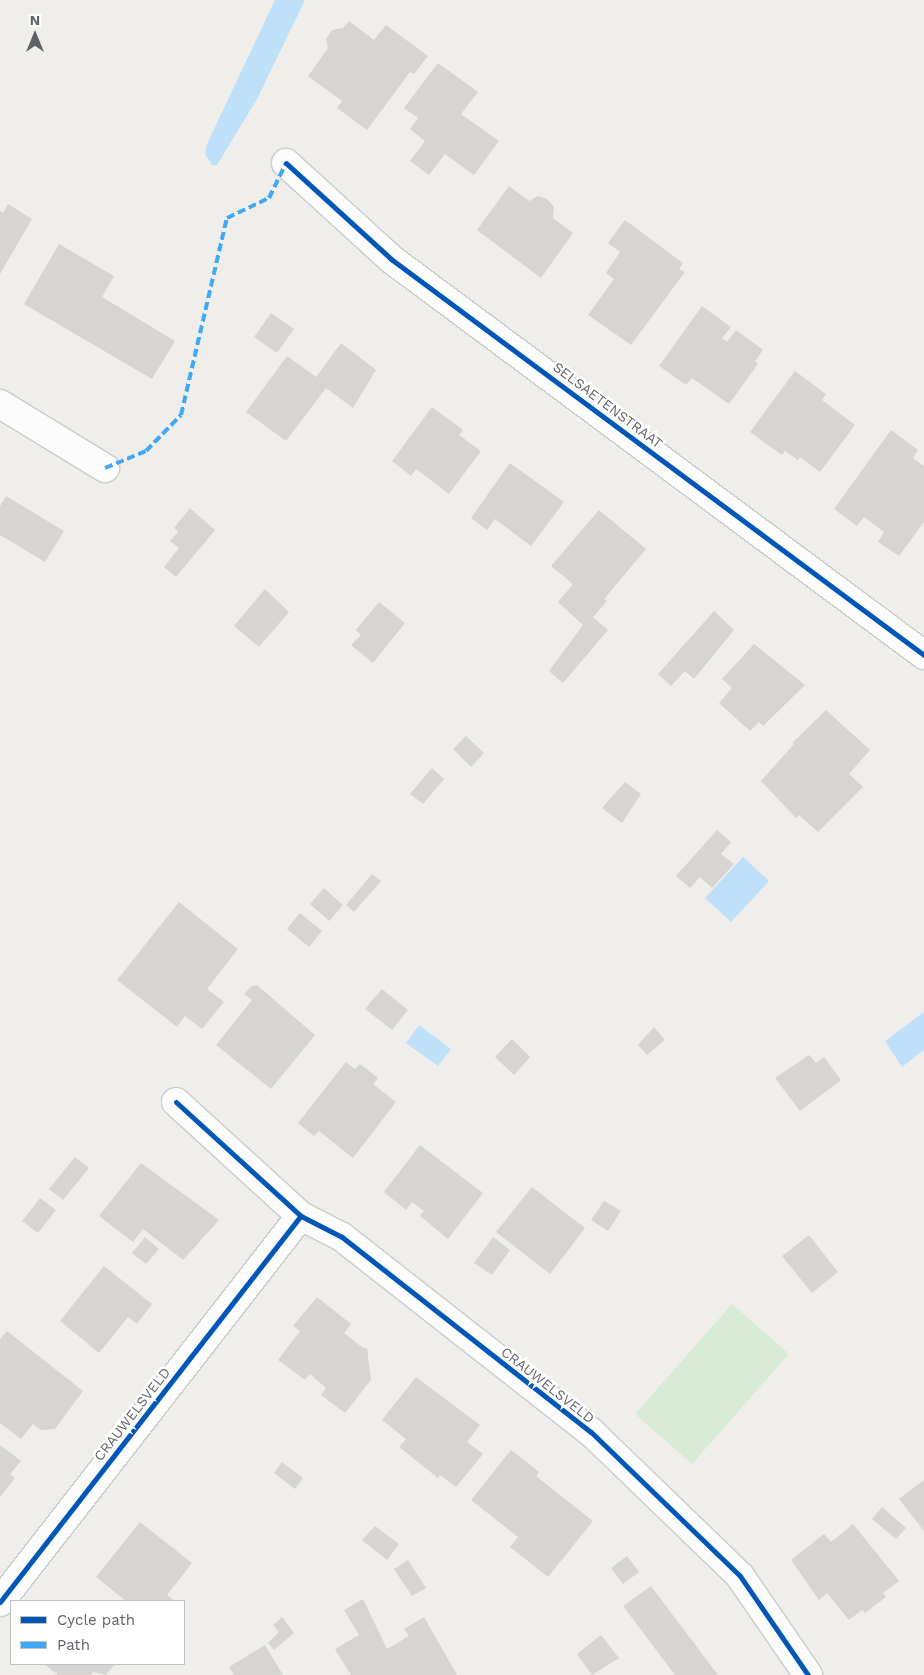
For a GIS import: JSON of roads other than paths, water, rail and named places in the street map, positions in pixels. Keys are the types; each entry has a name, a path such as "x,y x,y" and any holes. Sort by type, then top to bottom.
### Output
{"street":[{"name":"SELSAETENSTRAAT","path":"286,163 391,259 924,656"},
{"path":"0,404 105,468"},
{"name":"CRAUWELSVELD","path":"176,1102 301,1216 342,1237 591,1432 740,1576 808,1675"},
{"name":"CRAUWELSVELD","path":"0,1602 301,1216"}],"water":[{"path":"275,0 305,0 257,99 217,165 212,165 205,154 207,144"},
{"path":"743,857 769,881 731,922 705,898"},
{"path":"924,1012 924,1050 902,1067 885,1041"},
{"path":"419,1025 451,1049 438,1066 406,1043"}]}
